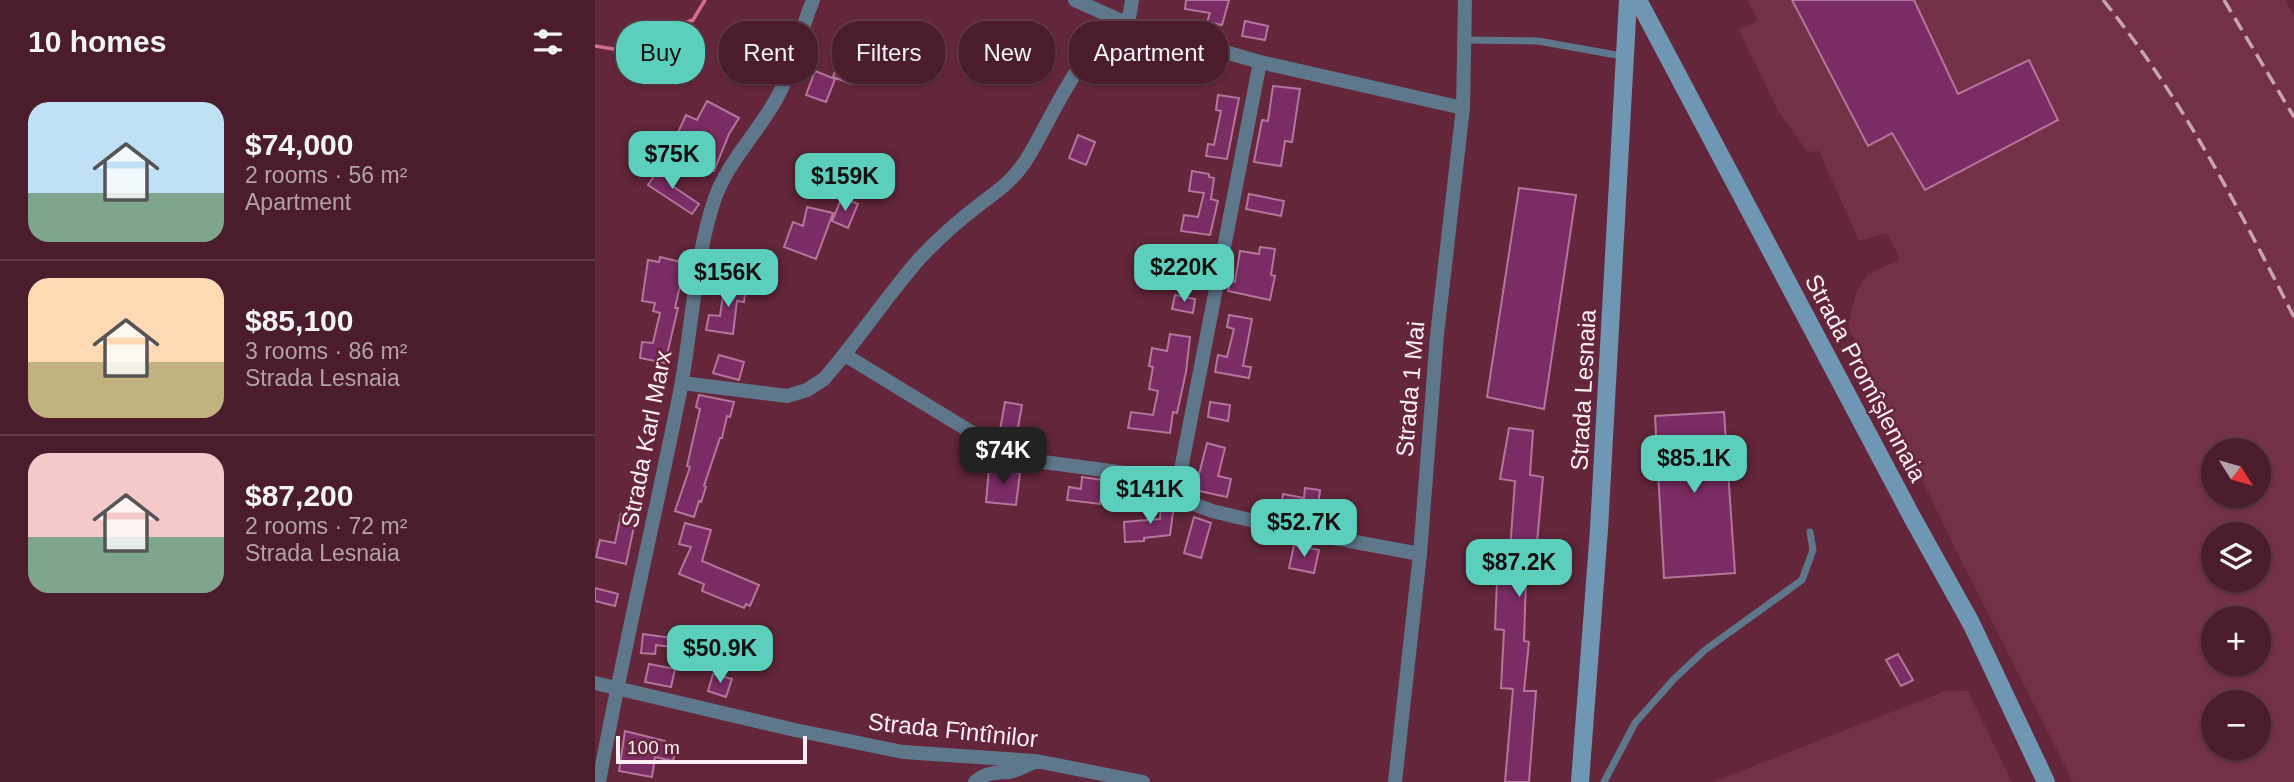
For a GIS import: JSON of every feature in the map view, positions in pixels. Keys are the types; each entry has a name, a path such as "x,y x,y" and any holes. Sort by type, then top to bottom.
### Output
{"street":[{"name":"Strada Karl Marx","path":"599,782 616,687 656,511 681,383 703,244 713,203 734,160 758,129 781,90 813,0"},
{"path":"1075,0 1121,21"},
{"path":"1128,21 1132,0"},
{"name":"Strada 1 Mai","path":"1395,782 1420,554 1437,335 1463,108 1465,0"},
{"name":"Strada Lesnaia","path":"1580,782 1599,529 1627,57 1628,0"},
{"name":"Strada Promîșlennaia","path":"1637,0 1971,623 2046,782"},
{"path":"1228,53 1463,108"},
{"path":"1176,495 1260,62"},
{"path":"681,383 787,396 807,390 824,379 921,258 948,231 1012,181 1027,160 1070,84"},
{"path":"845,355 989,443 1017,456 1141,475 1160,482 1176,495 1212,511 1296,531 1420,554"},
{"name":"Strada Fîntînilor","path":"595,683 795,730 903,752 1036,761 1143,782"},
{"path":"975,782 993,772 1012,772 1036,761"}],"lane":[{"path":"1465,40 1538,41 1627,57"},
{"path":"1604,782 1635,723 1674,679 1705,650 1802,580 1813,550 1810,533"}],"shaded area":[{"path":"1747,0 2285,0 2294,16 2294,782 2073,782 1953,544 1848,326 1856,292 1867,275 1900,259 1887,233 1859,241 1819,151 1808,152 1779,113 1739,30 1758,20"},
{"path":"1948,690 1968,691 2012,782 1713,782"}],"building":[{"path":"1186,0 1229,0 1223,21 1207,21 1210,13 1185,9"},
{"path":"1792,0 1914,0 1958,94 2029,60 2058,120 1925,190 1892,133 1868,146"},
{"path":"1245,21 1268,26 1265,40 1242,36"},
{"path":"818,72 832,78 833,84 826,102 806,95 810,84 818,84"},
{"path":"1273,86 1300,89 1292,142 1285,141 1281,166 1254,162 1262,120 1268,121"},
{"path":"1218,95 1239,98 1227,159 1206,156 1208,144 1214,145 1221,111 1216,110"},
{"path":"707,101 739,118 729,134 714,171 705,167 708,159 685,149 688,142 676,137 686,115 697,120"},
{"path":"1078,135 1095,142 1086,165 1069,158"},
{"path":"659,169 675,179 671,185 699,204 692,214 648,185"},
{"path":"1192,171 1209,174 1209,177 1214,178 1211,199 1218,201 1210,235 1181,231 1184,215 1198,217 1204,193 1189,191"},
{"path":"1519,188 1576,195 1544,409 1487,397"},
{"path":"1249,194 1284,201 1281,216 1246,209"},
{"path":"842,197 858,204 848,228 832,221"},
{"path":"807,207 833,213 816,259 784,247 793,222 803,226"},
{"path":"1260,247 1275,249 1271,275 1275,276 1270,300 1228,291 1230,281 1235,282 1240,251 1259,254"},
{"path":"1163,251 1203,257 1201,267 1191,265 1189,276 1185,275 1184,281 1156,277"},
{"path":"660,257 685,263 665,363 640,358 642,342 653,343 660,313 653,311 655,303 642,301 648,260 659,262"},
{"path":"725,281 746,284 744,302 737,301 733,334 706,330 709,315 720,316"},
{"path":"1175,295 1195,299 1193,313 1172,309"},
{"path":"1229,315 1252,319 1243,366 1251,367 1249,378 1215,372 1218,355 1227,357 1234,329 1227,327"},
{"path":"1170,334 1190,337 1186,372 1177,413 1173,412 1170,433 1128,428 1131,412 1153,415 1158,391 1149,389 1153,367 1149,366 1152,348 1167,351"},
{"path":"719,355 744,362 739,380 713,373"},
{"path":"699,395 734,402 694,517 675,511 690,467 687,466 700,409 696,407"},
{"path":"1005,402 1022,405 1017,433 1000,430"},
{"path":"1210,402 1230,405 1228,421 1208,417"},
{"path":"1724,412 1735,573 1664,578 1655,416"},
{"path":"1509,428 1533,431 1530,475 1543,477 1534,576 1526,578 1524,641 1529,642 1524,691 1536,691 1529,782 1505,782 1513,689 1501,688 1504,630 1495,629 1497,580 1508,578 1515,481 1500,479"},
{"path":"1207,443 1225,448 1218,476 1231,479 1227,497 1195,490"},
{"path":"989,469 1020,473 1016,505 986,502"},
{"path":"1082,477 1103,480 1100,504 1067,500 1069,487 1081,489"},
{"path":"1305,488 1320,490 1316,524 1279,517 1283,494 1304,498"},
{"path":"1161,504 1174,505 1170,535 1125,542 1124,522 1160,519"},
{"path":"621,514 636,517 626,564 596,557 600,540 615,543"},
{"path":"1194,517 1211,523 1201,558 1184,553"},
{"path":"685,523 711,530 702,561 759,585 750,606 746,604 744,608 702,591 704,584 679,574 691,547 679,544"},
{"path":"1294,545 1319,550 1314,573 1289,568"},
{"path":"595,588 618,594 615,606 595,601"},
{"path":"643,634 687,640 685,649 656,645 655,654 641,653"},
{"path":"1898,654 1913,680 1901,686 1886,660"},
{"path":"649,664 675,669 671,687 645,682"},
{"path":"713,674 732,679 726,697 708,691"},
{"path":"625,731 665,741 664,746 676,749 673,761 655,757 652,777 619,771"}],"waterway":[{"path":"595,46 638,53 651,35 693,20 705,0"}],"railway":[{"path":"2103,0 2183,113 2230,194 2294,317"},
{"path":"2224,0 2294,117"}]}
